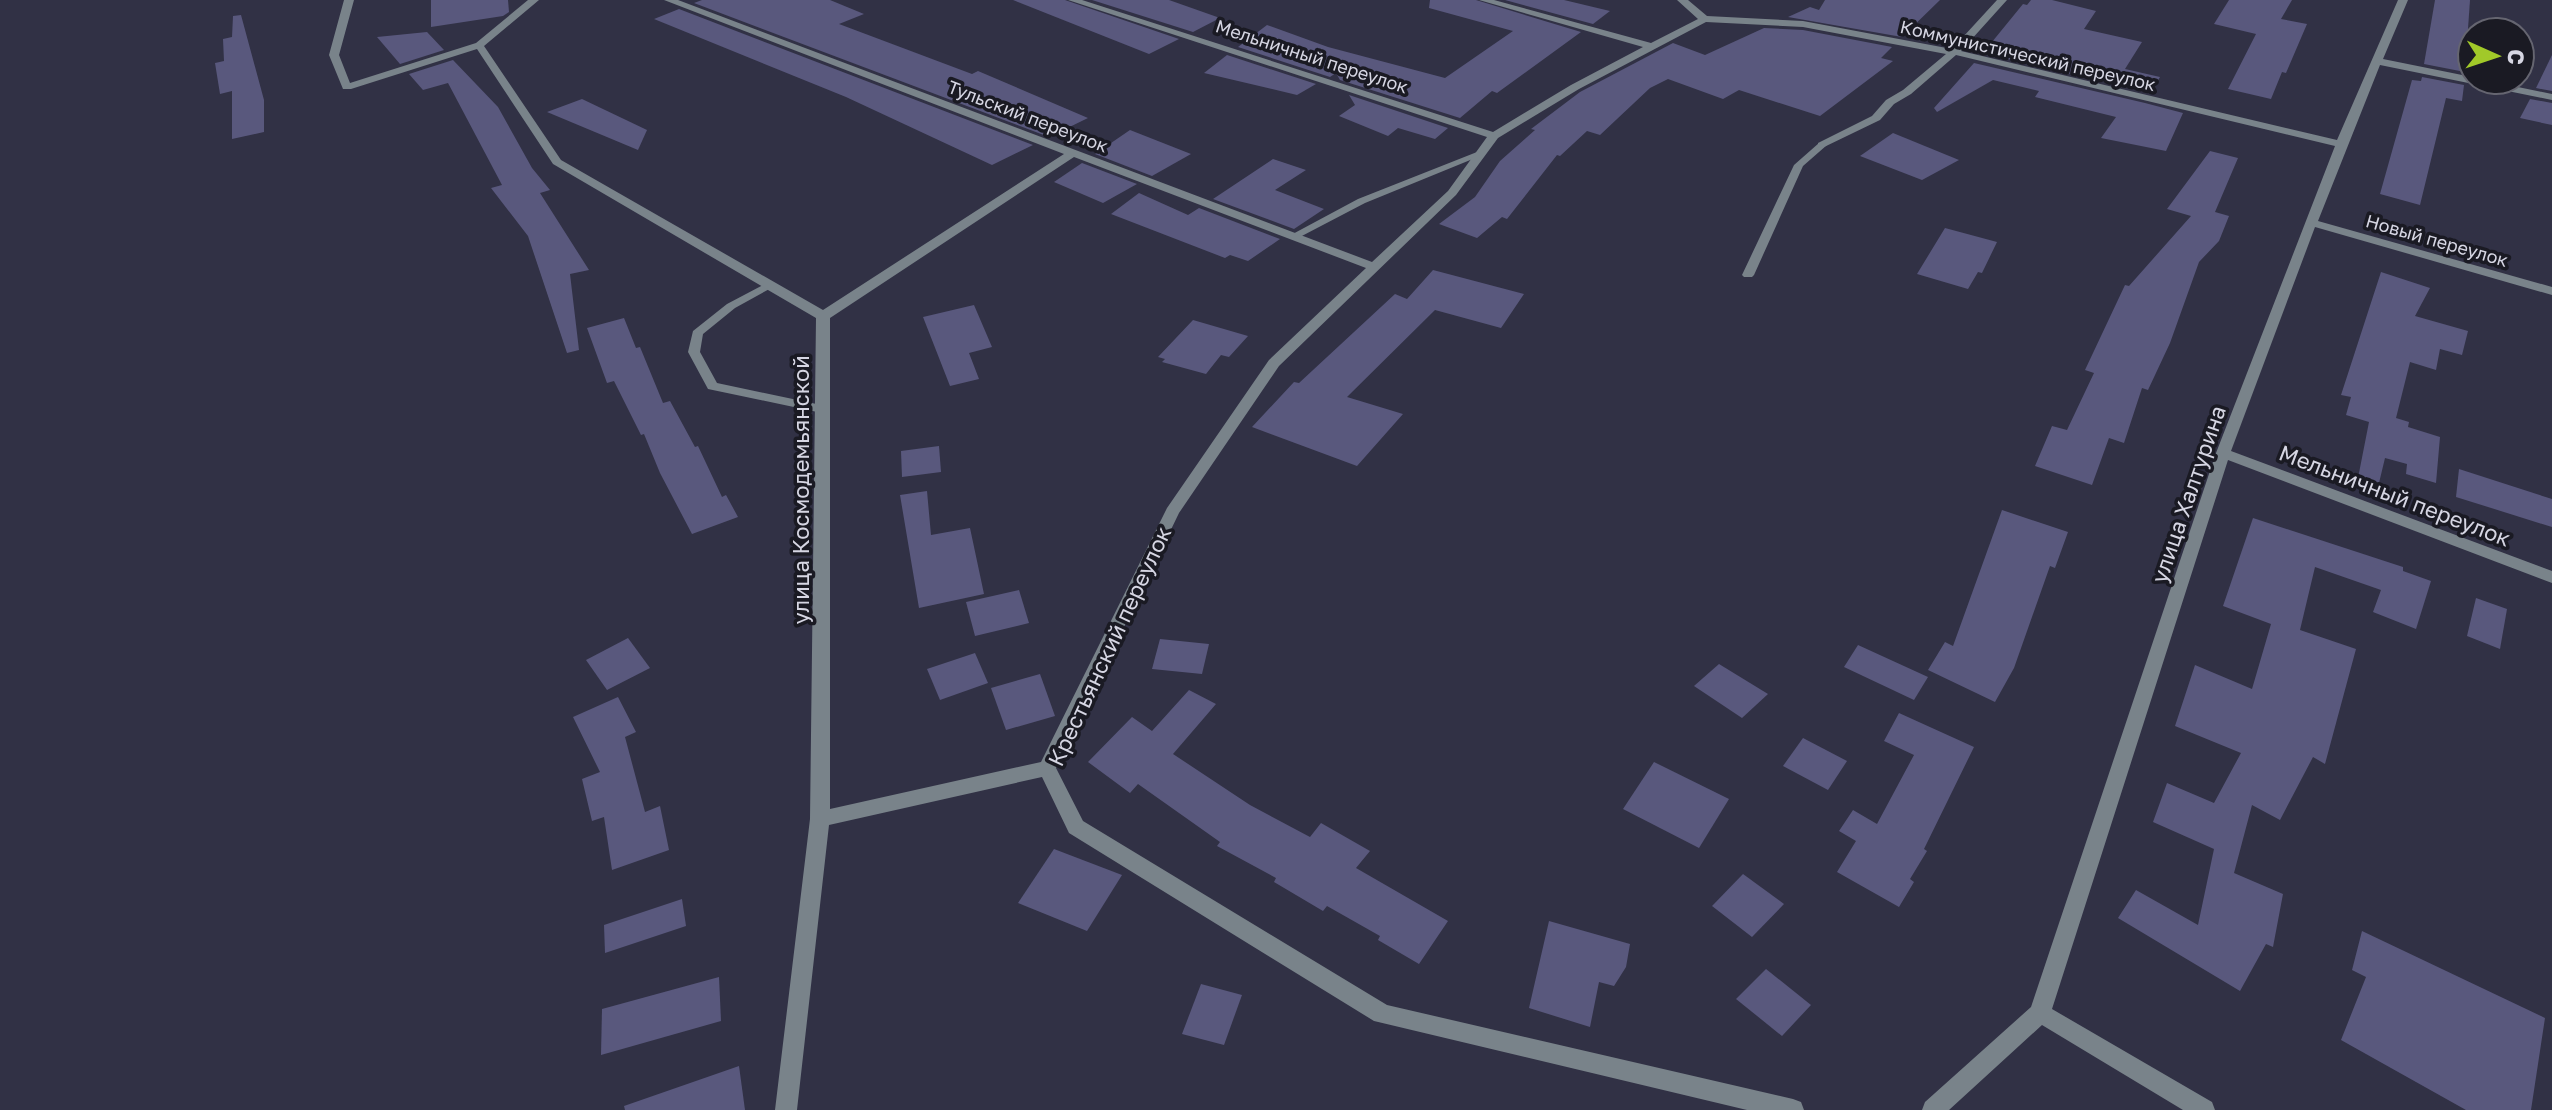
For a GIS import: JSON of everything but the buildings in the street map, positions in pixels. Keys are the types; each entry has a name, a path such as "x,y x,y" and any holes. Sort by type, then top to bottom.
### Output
{"street":[{"path":"349,0 334,55 347,87 479,45 517,6 534,0"},
{"name":"Тульский переулок","path":"669,0 1374,267"},
{"name":"Мельничный переулок","path":"1073,0 1494,136"},
{"path":"1484,0 1651,46"},
{"path":"1682,0 1704,19"},
{"path":"1822,145 1876,118 1890,102 1907,92 1954,52 2002,0"},
{"name":"улица Халтурина","path":"2040,1013 2223,453 2341,144 2403,0"},
{"name":"Крестьянский переулок","path":"1704,19 1494,136 1452,193 1274,363 1172,512 1047,768 1076,827 1382,1014 1793,1110"},
{"name":"Коммунистический переулок","path":"1704,19 1803,24 1954,52 2341,144"},
{"path":"479,45 557,162 823,316 1073,153"},
{"path":"2377,61 2552,97"},
{"name":"Новый переулок","path":"2313,223 2552,291"},
{"name":"улица Космодемьянской","path":"786,1110 820,819 823,316"},
{"name":"Мельничный переулок","path":"2223,453 2552,577"},
{"path":"820,819 1047,768"},
{"path":"1933,1110 2040,1013 2204,1110"}],"lane":[{"path":"1748,275 1799,165 1822,145"},
{"path":"1294,236 1337,211 1412,178 1480,154"},
{"path":"769,285 731,306 697,333 694,352 712,386 822,409"}]}
